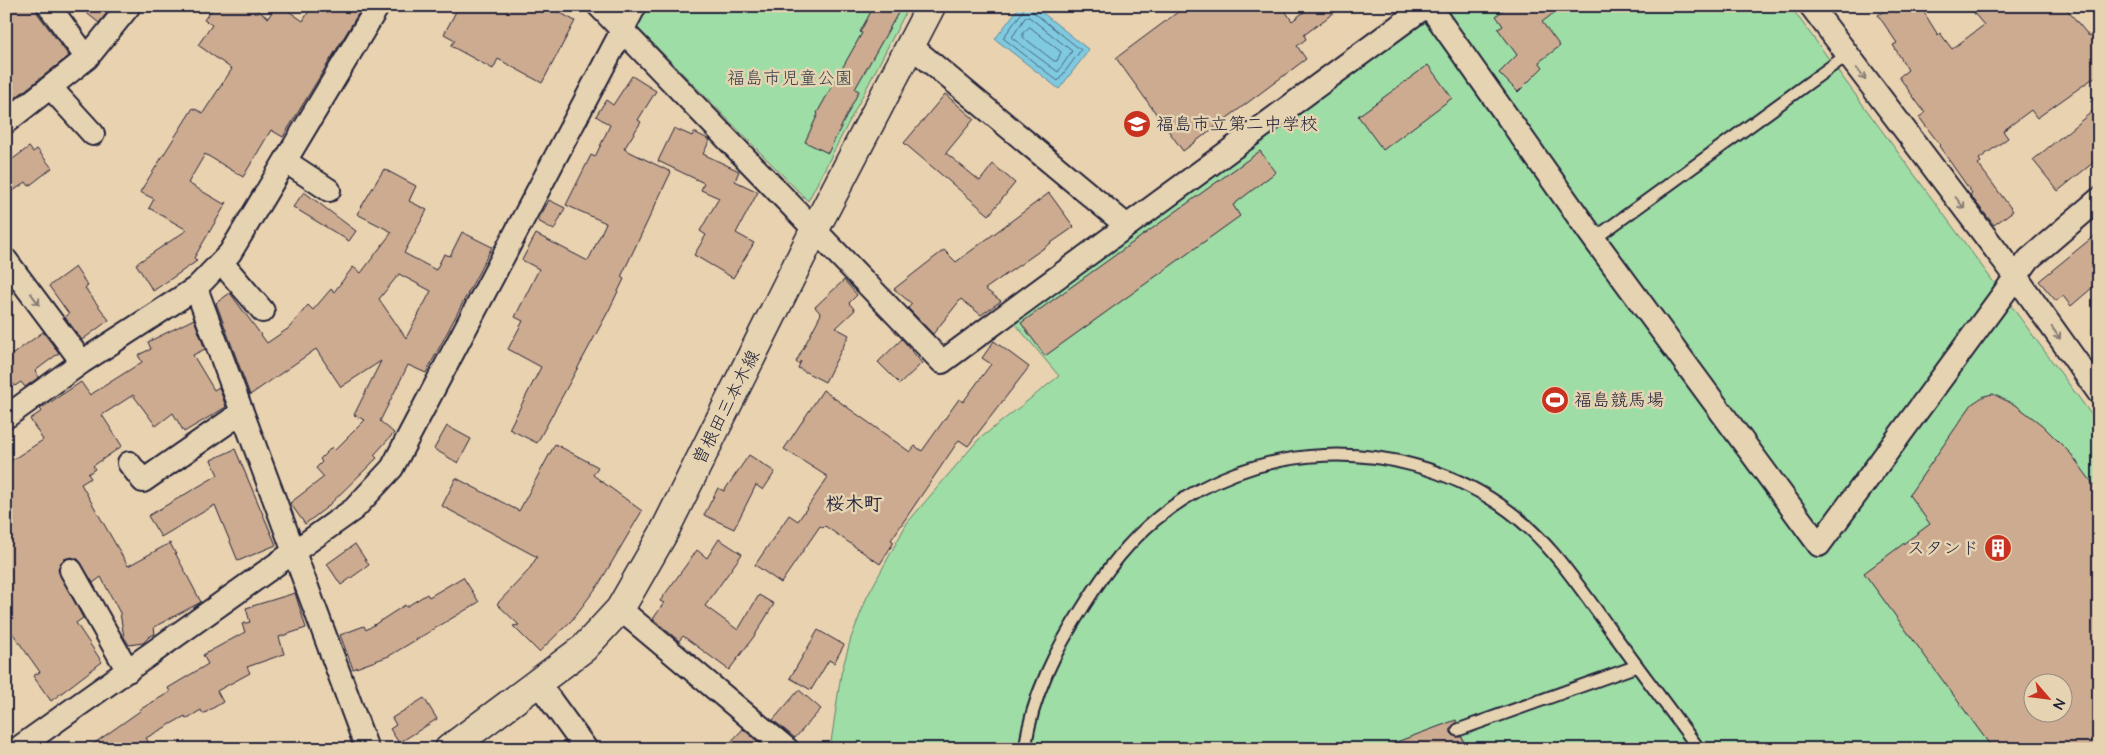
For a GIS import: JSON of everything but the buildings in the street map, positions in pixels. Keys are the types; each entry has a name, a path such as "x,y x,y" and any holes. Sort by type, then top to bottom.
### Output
{"street":[{"path":"49,6 87,58"},
{"path":"6,122 87,58 129,6"},
{"path":"6,417 82,362 196,288 230,253 378,6"},
{"path":"598,6 942,362 1428,6 1594,239 1819,545 2017,278 2029,258 2099,200"},
{"path":"17,749 44,742 128,671 354,510 392,468 635,6"},
{"name":"曽根田三本木線","path":"449,749 584,648 620,609 663,534 814,231 931,6"},
{"path":"1811,6 2017,278 2099,393"},
{"path":"911,46 1127,226"},
{"path":"51,88 93,134"},
{"path":"285,161 329,190"},
{"path":"6,260 82,362"},
{"path":"220,262 263,311"},
{"path":"196,288 367,749"},
{"path":"129,463 143,481 241,413"},
{"path":"71,570 128,671"},
{"path":"620,609 787,749"},
{"path":"538,683 586,749"}],"lane":[{"path":"1594,239 1847,55"},
{"path":"1025,749 1032,712 1053,657 1066,631 1117,556 1155,520 1199,490 1248,469 1299,457 1352,455 1404,462 1454,479 1478,491 1521,521 1558,558 1699,749"},
{"path":"1458,730 1637,666"}],"green space":[{"name":"福島市児童公園","path":"646,6 909,6 808,201 636,26"},
{"name":"福島競馬場","path":"1444,6 1790,6 2099,425 2099,749 830,749 841,674 851,638 867,597 907,523 978,440 1059,376 1011,319"}],"water":[{"path":"1020,6 1034,6 1089,50 1059,89 995,39"}],"place":[{"name":"福島市立第二中学校","path":"1137,124"},
{"name":"福島競馬場","path":"1555,400"},
{"name":"スタンド","path":"1998,548"}],"district":[{"name":"桜木町","path":"854,503"}]}
